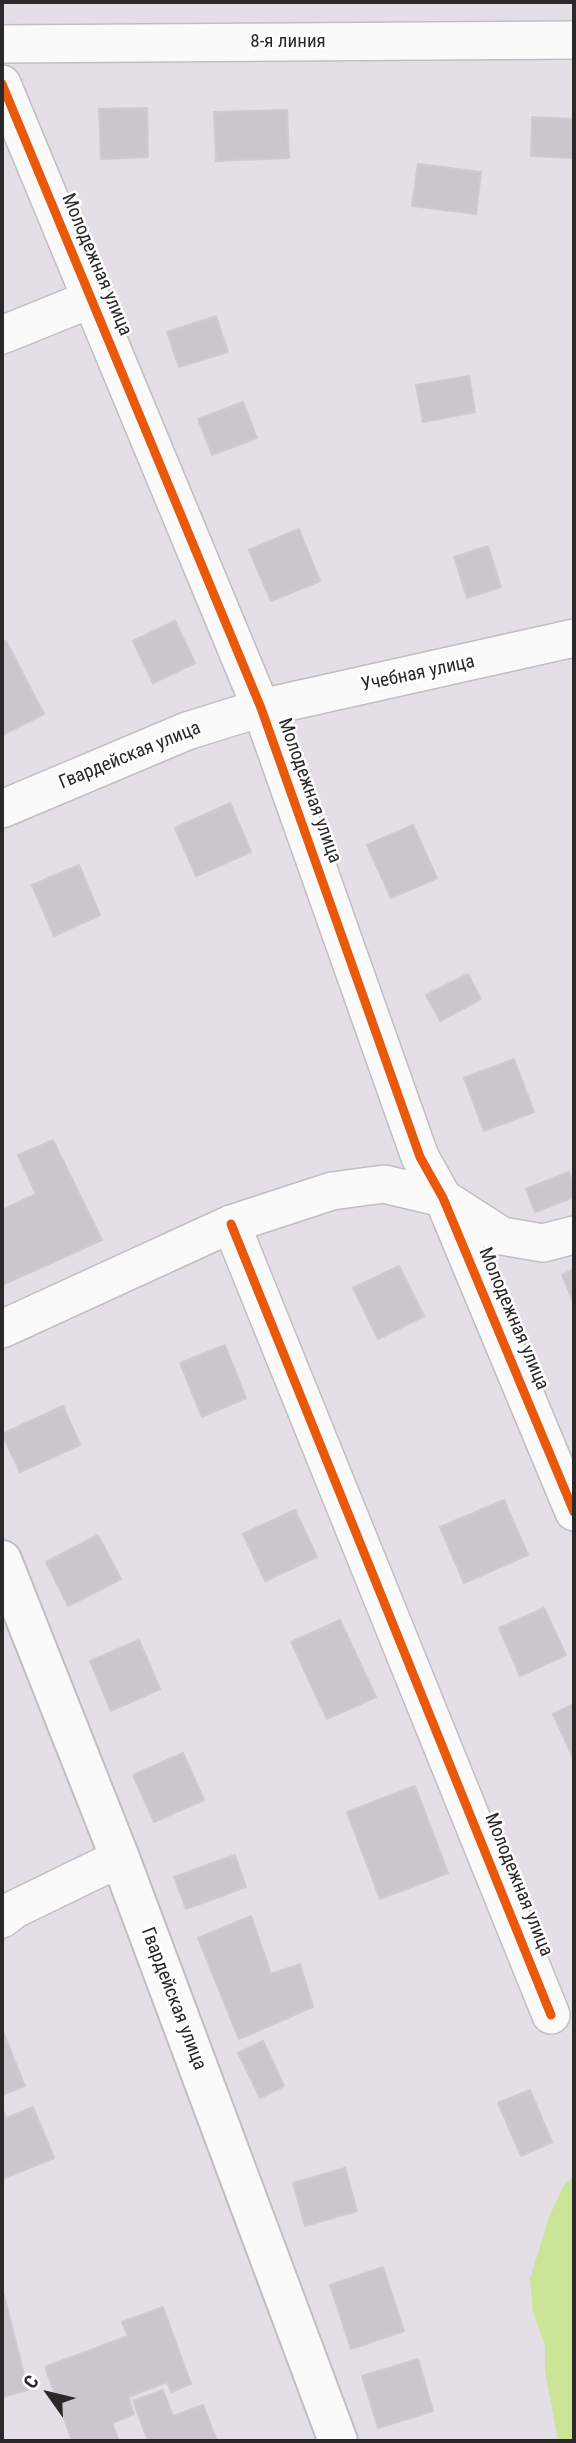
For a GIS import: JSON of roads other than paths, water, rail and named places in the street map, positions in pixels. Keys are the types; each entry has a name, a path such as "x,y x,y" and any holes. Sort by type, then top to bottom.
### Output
{"main road":[{"name":"Гвардейская улица","path":"2,1560 120,1858 338,2441"}],"street":[{"name":"8-я линия","path":"2,44 574,40"},
{"name":"Молодежная улица","path":"2,84 261,708 420,1157 443,1198 574,1512"},
{"path":"2,335 91,299"},
{"name":"Учебная улица","path":"261,708 574,638"},
{"name":"Гвардейская улица","path":"2,809 187,731 261,708"},
{"name":"Молодежная улица","path":"2,1329 231,1224 332,1191 384,1184 443,1198 502,1236 543,1243 574,1235"},
{"name":"Молодежная улица","path":"231,1224 551,2015"},
{"path":"2,1919 15,1909 120,1858"}]}
